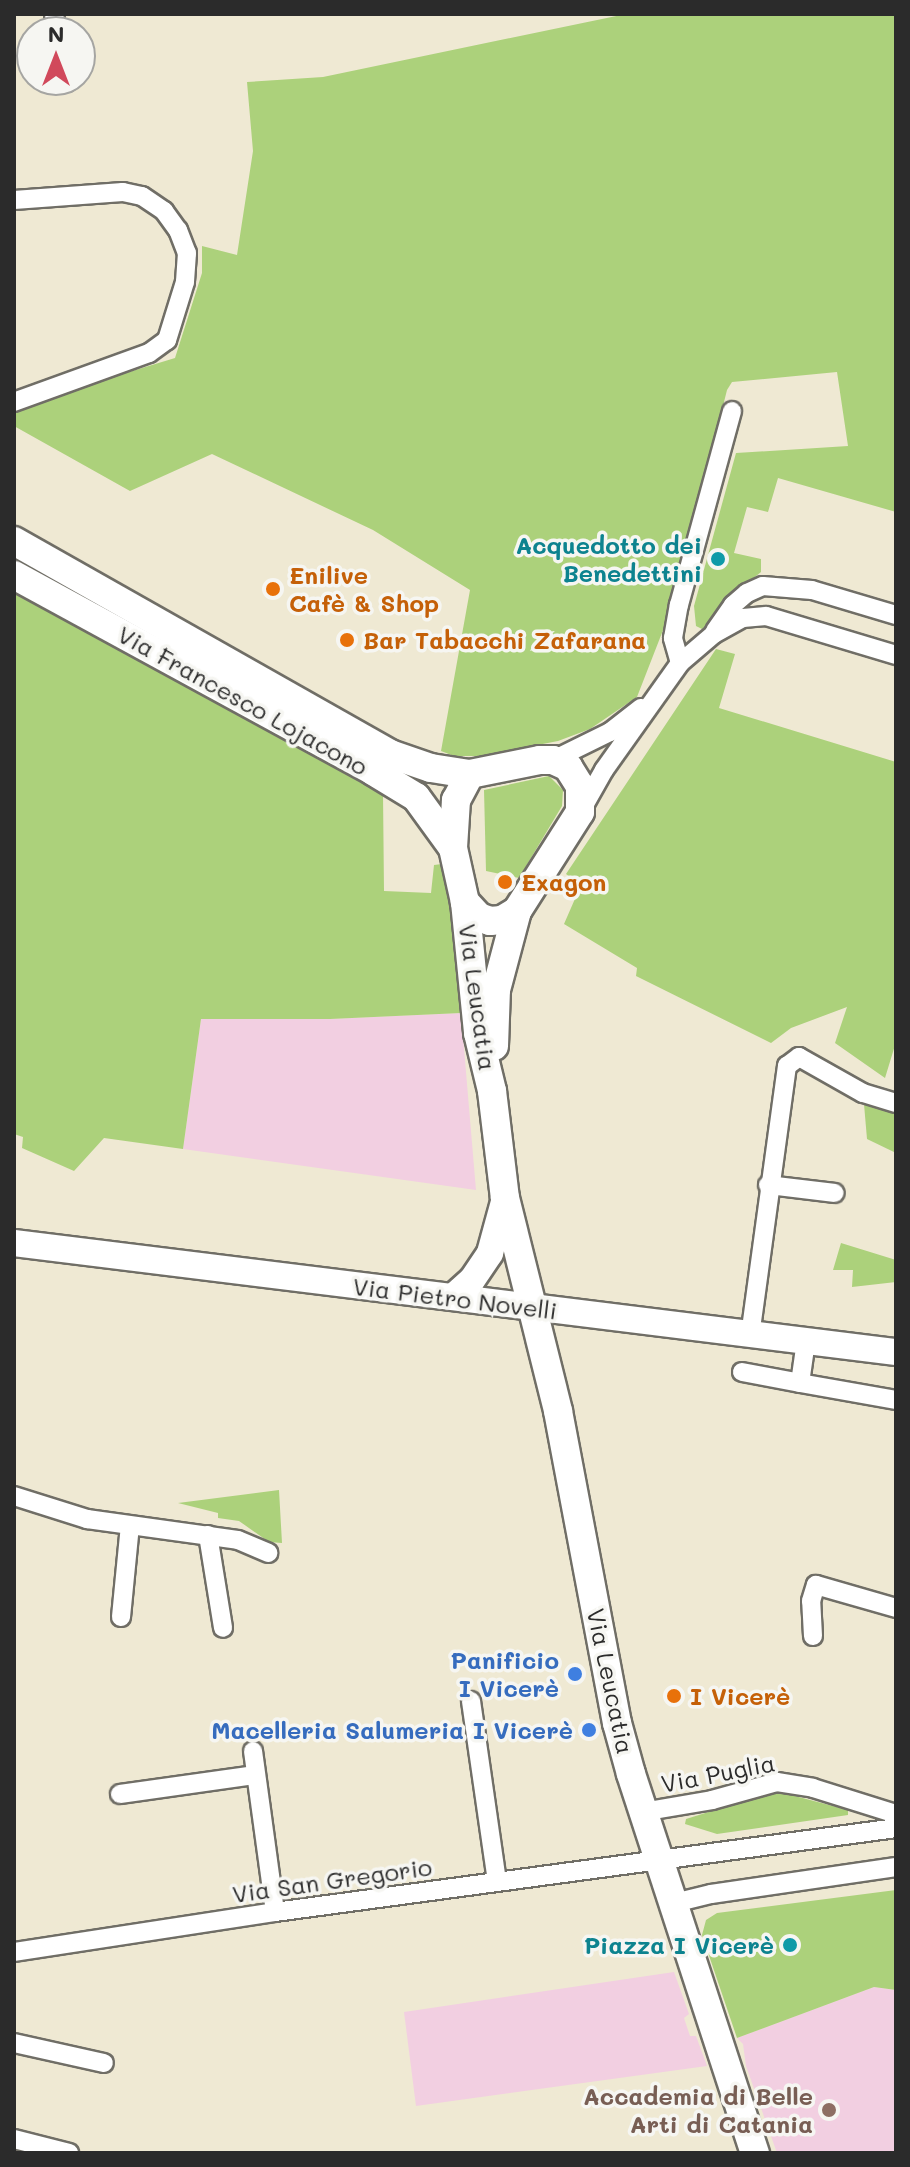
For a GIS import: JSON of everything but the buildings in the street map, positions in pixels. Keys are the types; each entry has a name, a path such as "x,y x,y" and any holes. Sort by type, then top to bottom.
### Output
{"main road":[{"name":"Via Francesco Lojacono","path":"14,541 390,754 431,768 470,774 553,760"},
{"name":"Via Francesco Lojacono","path":"14,575 416,797 453,848"},
{"path":"553,760 568,767 575,776 582,797 580,812"},
{"path":"453,848 456,800 470,774"},
{"name":"Via Leucatia","path":"492,1091 496,990 517,911 580,812"},
{"name":"Via Leucatia","path":"453,848 465,902 478,1033 492,1091 505,1198 558,1411 617,1723 670,1904 755,2153"},
{"path":"465,902 479,917 490,921 502,920 517,911"},
{"name":"Via Leucatia","path":"454,1296 472,1280 490,1253 505,1198"},
{"name":"Via Pietro Novelli","path":"14,1243 282,1279 454,1296 750,1336 896,1352"}],"street":[{"path":"14,200 123,192 142,196 164,211 178,230 187,253 185,282 167,340 149,353 14,402"},
{"path":"680,663 673,638 679,605 732,411"},
{"path":"714,634 733,605 747,593 763,586 790,586 896,615"},
{"path":"766,616 771,600 790,586"},
{"path":"580,812 680,663 714,634 743,618 766,616 896,655"},
{"path":"553,760 610,732 656,697"},
{"path":"750,1336 768,1185 787,1066 799,1057 863,1093 896,1103"},
{"path":"768,1185 835,1193"},
{"path":"800,1383 806,1341"},
{"path":"742,1372 896,1400"},
{"path":"14,1496 87,1519 238,1540 268,1553"},
{"path":"121,1617 130,1526"},
{"path":"208,1535 223,1628"},
{"path":"813,1636 811,1601 816,1585 896,1608"},
{"path":"471,1701 497,1881"},
{"path":"253,1751 275,1912"},
{"path":"120,1794 256,1775"},
{"name":"Via Puglia","path":"642,1812 712,1800 777,1782 813,1788 896,1814"},
{"path":"657,1861 896,1828"},
{"name":"Via San Gregorio","path":"14,1952 275,1912 657,1861"},
{"path":"670,1904 711,1894 896,1867"},
{"path":"14,2043 104,2063"},
{"path":"14,2139 69,2153"}],"shaded area":[{"path":"461,1013 476,1190 183,1149 201,1019 330,1019"},
{"path":"674,1972 689,2014 684,2018 690,2036 696,2036 707,2066 416,2106 404,2012"},
{"name":"Accademia di Belle Arti di Catania","path":"874,1987 896,1990 896,2153 777,2153 746,2066 743,2044 737,2038"}],"green space":[{"path":"626,14 896,14 896,512 778,478 768,512 747,507 734,553 761,559 761,572 729,598 709,624 702,629 696,626 694,606 736,453 848,446 837,372 732,382 727,390 674,602 637,697 590,729 558,741 482,756 454,756 441,751 470,590 373,530 212,454 130,491 14,426 14,407 175,358 202,273 202,246 237,255 253,151 247,82 323,77"},
{"path":"14,592 383,793 384,891 431,893 434,865 442,864 448,886 461,1013 330,1019 201,1019 183,1149 104,1138 74,1171 22,1148 23,1137 14,1134"},
{"path":"716,649 735,654 719,708 896,762 896,1042 885,1078 835,1043 847,1007 791,1028 771,1043 636,976 637,968 564,924 581,885 566,874"},
{"path":"549,776 563,790 562,806 519,878 486,871 484,790"},
{"path":"864,1104 896,1113 896,1153 867,1139"},
{"path":"841,1243 896,1260 896,1282 852,1287 853,1270 833,1270"},
{"path":"279,1490 282,1543 269,1542 239,1521 218,1518 218,1513 178,1503"},
{"path":"776,1791 848,1810 848,1815 717,1834 685,1824 686,1819"},
{"name":"Piazza I Vicerè","path":"896,1890 896,1990 874,1987 737,2038 702,1935 706,1920 717,1913"}],"place":[{"name":"Acquedotto dei Benedettini","path":"718,559"},
{"name":"Enilive Cafè & Shop","path":"273,589"},
{"name":"Bar Tabacchi Zafarana","path":"347,640"},
{"name":"Exagon","path":"505,882"},
{"name":"Panificio I Vicerè","path":"575,1674"},
{"name":"I Vicerè","path":"674,1696"},
{"name":"Macelleria Salumeria I Vicerè","path":"589,1730"},
{"name":"Piazza I Vicerè","path":"790,1945"},
{"name":"Accademia di Belle Arti di Catania","path":"829,2110"}]}
